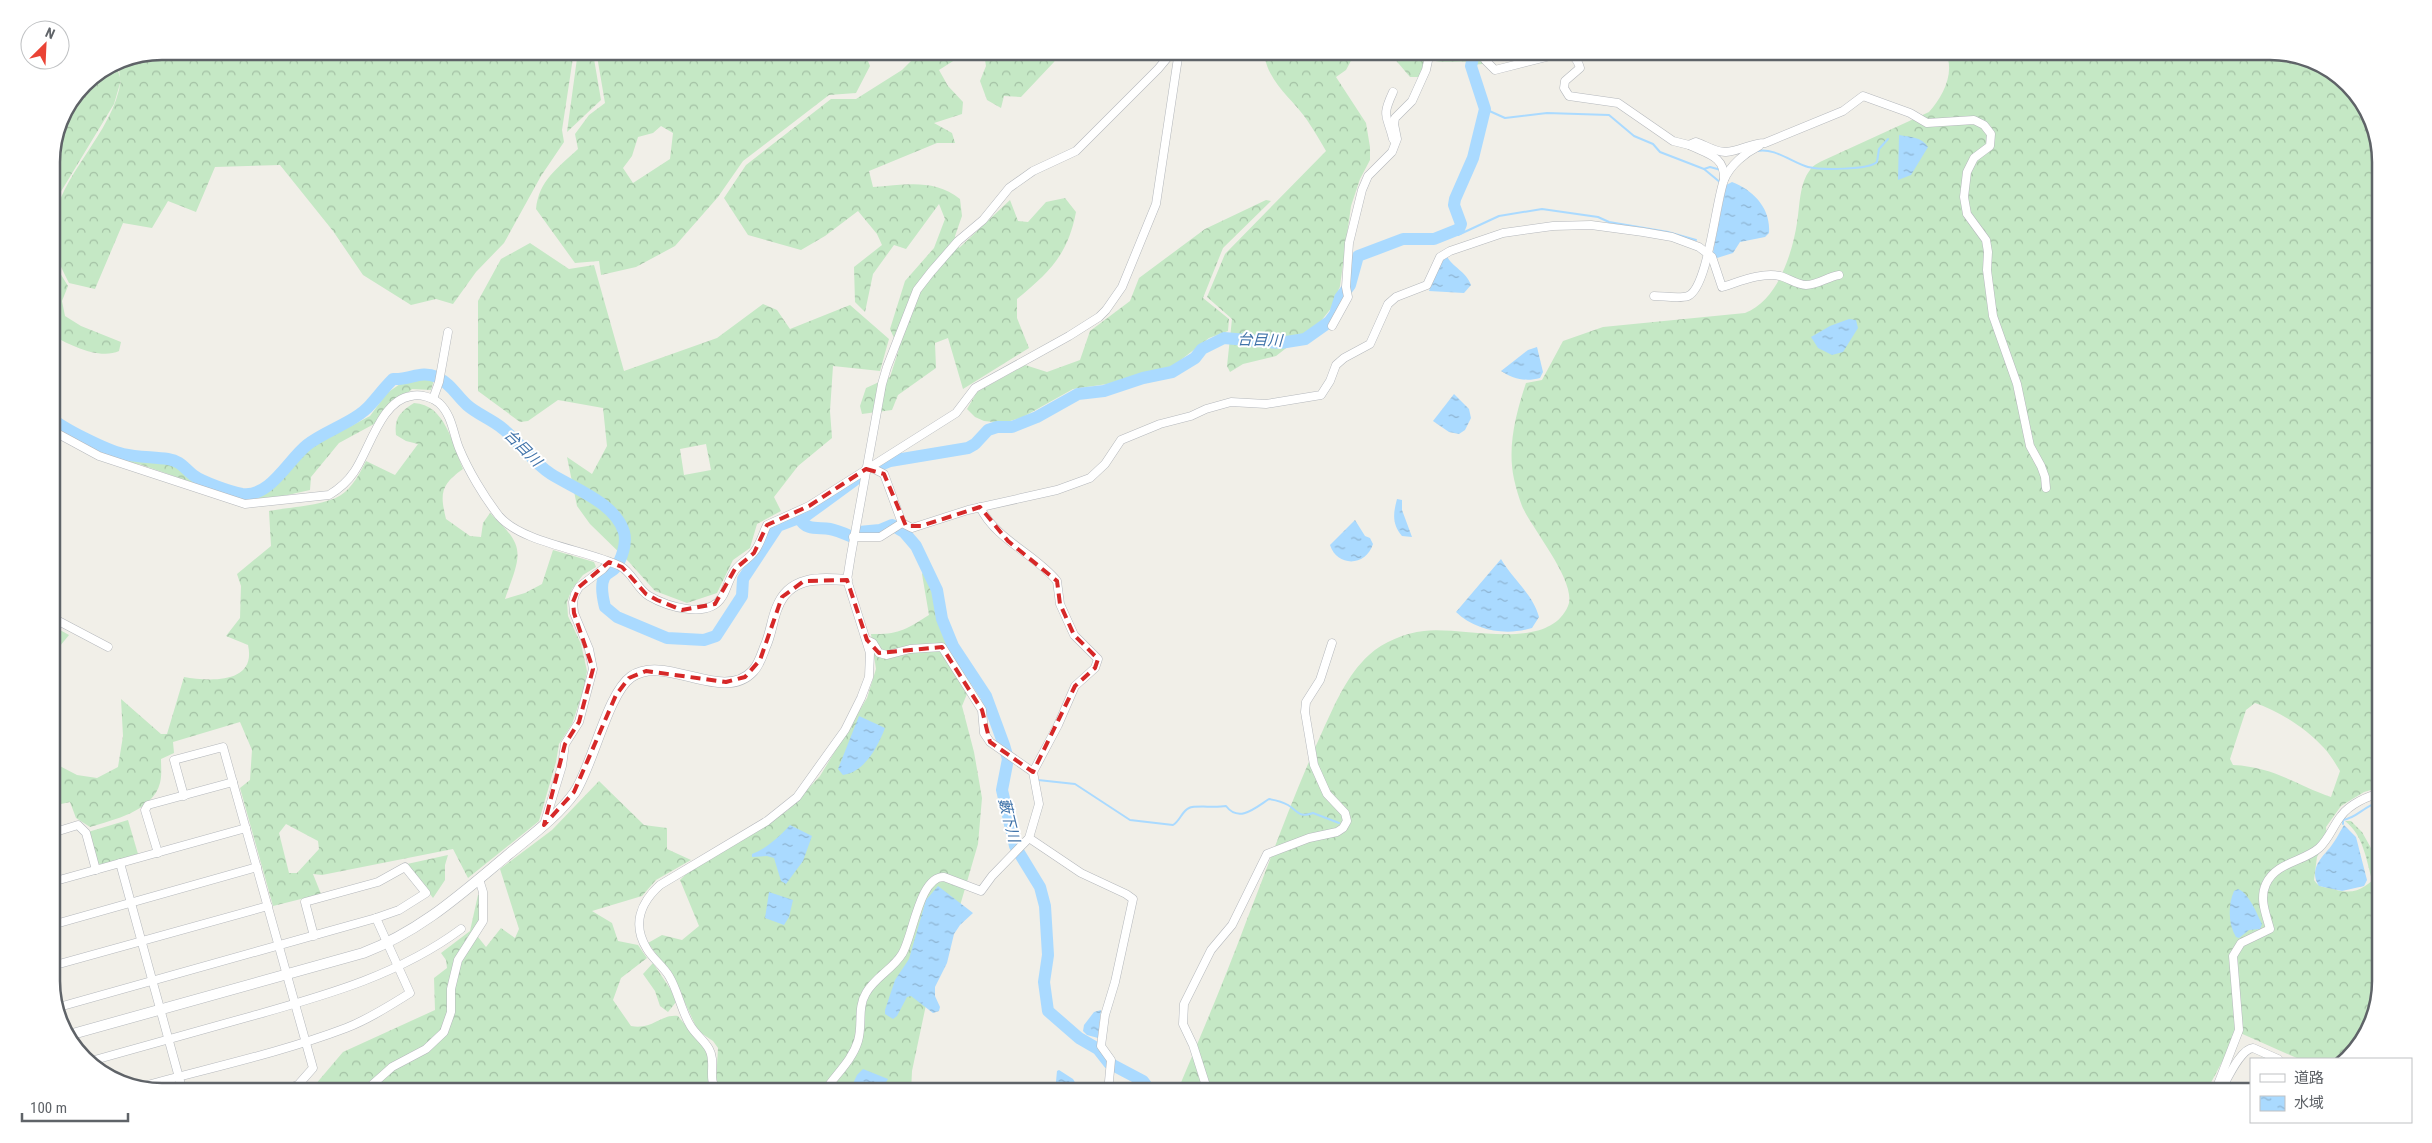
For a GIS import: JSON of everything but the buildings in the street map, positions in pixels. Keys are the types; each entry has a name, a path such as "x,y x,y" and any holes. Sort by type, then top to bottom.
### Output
{"street":[{"path":"712,1083 713,1057 708,1047 689,1024 668,976 642,940 638,927 642,908 652,892 660,885 767,821 797,797 844,730 864,693 871,666 867,640 848,580 854,537 887,366 908,310 924,280 958,241 983,220 1009,188 1033,171 1076,151 1165,60"},
{"path":"60,434 99,456 120,464 143,469 226,499 245,504 258,504 329,495 338,490 354,472 378,425 399,401 410,396 433,399 443,407 449,416 459,449 467,465 506,523 536,538 622,567 646,594 682,610 715,604 721,599 735,569 754,552 767,525 809,506 956,413 975,388 1069,336 1099,317 1106,310 1122,287 1156,204 1178,60"},
{"path":"1332,326 1347,290 1349,243 1359,197 1368,176 1386,159 1396,144 1395,118 1412,102 1426,70 1428,60"},
{"path":"1485,60 1495,70 1534,60"},
{"path":"1578,60 1580,68 1565,81 1564,88 1569,96 1618,103 1673,141 1713,157 1724,166 1708,253 1696,289 1688,296 1654,296"},
{"path":"1386,159 1393,142 1386,123 1386,108 1392,92"},
{"path":"1724,174 1743,155 1765,143 1843,111 1863,96 1910,112 1927,123 1974,120 1989,130 1991,134 1990,146 1974,158 1967,172 1964,197 1966,214 1986,240 1988,252 1987,270 1993,316 2017,384 2030,446 2041,466 2046,488"},
{"path":"1689,146 1696,142 1726,152 1757,143 1765,143"},
{"path":"854,537 880,537 898,525 912,528 980,507 1057,490 1090,478 1105,464 1121,440 1160,424 1191,416 1206,409 1231,402 1266,404 1321,395 1339,362 1370,344 1388,304 1396,297 1427,284 1440,257 1450,251 1503,233 1552,226 1591,225 1672,237 1708,253 1715,263 1722,287 1769,275 1781,276 1802,285 1812,285 1826,277 1839,275"},
{"path":"433,399 448,332"},
{"path":"866,469 872,468 884,474 898,525"},
{"path":"831,1083 845,1065 857,1042 861,1007 866,993 903,953 917,910 931,883 940,877 944,877 981,891 1016,850 1029,838 1039,804 1033,772 1058,725 1074,686 1095,668 1098,659 1074,635 1060,604 1056,581 1008,541 983,514 980,507"},
{"path":"544,825 562,766 565,744 578,722 593,669 589,649 574,613 572,602 579,587 611,563"},
{"path":"75,1033 288,974 387,944 419,926 544,825 574,792 590,762 616,695 629,678 638,673 656,671 714,682 736,681 753,671 760,660 777,608 790,588 798,583 824,578 848,580"},
{"path":"60,621 108,647"},
{"path":"867,640 873,643 879,654 887,655 910,649 942,647 982,710 984,733 990,742 1033,772"},
{"path":"1205,1083 1183,1024 1186,998 1211,950 1232,925 1267,854 1309,838 1337,832 1347,821 1345,813 1327,794 1314,765 1305,712 1306,702 1320,680 1332,643"},
{"path":"184,796 174,760 223,747 313,1068 300,1083"},
{"path":"158,853 146,810 148,805 233,782"},
{"path":"2218,1083 2239,1030 2233,956 2241,943 2270,929 2262,894 2269,878 2293,860 2318,848 2329,836 2342,815 2368,796 2372,795"},
{"path":"60,831 78,825 86,832 96,870"},
{"path":"60,880 246,828"},
{"path":"1029,838 1081,874 1133,899 1115,982 1104,1015 1101,1046 1111,1065 1109,1083"},
{"path":"120,863 181,1083"},
{"path":"60,923 257,867"},
{"path":"63,1006 314,936 376,918 398,910 426,893 405,867 378,882 305,902 314,936"},
{"path":"374,1083 392,1067 426,1049 444,1032 451,1012 451,989 458,960 483,921 483,892 479,879"},
{"path":"60,964 268,906"},
{"path":"156,1083 306,1041 348,1027 379,1012 410,993 376,918"},
{"path":"97,1059 342,990 425,954 462,928"},
{"path":"2225,1083 2242,1053 2249,1048 2276,1058"}],"highlighted area":[{"path":"866,469 884,474 906,526 921,526 980,507 1008,541 1057,581 1060,604 1074,635 1098,659 1095,668 1075,686 1033,772 990,742 982,710 942,647 879,653 867,640 847,580 804,581 782,597 760,660 745,677 726,682 646,671 629,678 616,695 574,792 544,825 565,744 579,722 593,669 574,613 573,602 579,587 609,562 622,567 646,594 682,610 715,604 735,569 754,553 767,525 809,506"}],"green space":[{"path":"156,60 573,60 562,130 564,142 541,176 504,243 476,272 453,304 436,299 411,305 363,275 333,231 280,165 215,167 196,212 168,201 152,228 123,223 95,289 69,283 60,264 60,202 75,172 108,119 116,100 121,80 114,104 60,193 60,156 65,129 77,105 90,90 105,77 117,71 120,77 119,70 129,65"},
{"path":"577,60 594,60 601,100 567,132"},
{"path":"598,60 868,60 870,66 856,93 829,95 743,161 718,197 675,246 636,267 601,275 599,261 575,263 536,209 545,182 578,149 575,134 589,115 605,103","holes":["661,126 673,133 670,159 633,183 623,168 632,156 638,137 653,133"]},
{"path":"912,60 955,60 939,70 948,86 963,102 962,114 934,123 952,133 955,143 937,143 869,171 873,187 907,184 929,185 950,192 960,199 962,216 955,236 959,248 1010,200 1018,221 1028,222 1046,202 1065,198 1076,212 1073,227 1063,251 1048,271 1017,299 1017,318 1029,348 963,389 948,338 935,343 936,368 898,395 892,410 862,414 860,406 866,388 890,377 899,349 890,329 905,281 934,248 945,219 939,204 906,249 894,245 873,274 865,312 855,302 854,267 882,245 877,234 858,211 825,236 801,250 748,235 724,198 746,165 831,99 856,99 902,70"},
{"path":"985,60 1055,60 1021,97 1004,96 1001,108 987,100 980,81 986,66"},
{"path":"1266,60 1351,60 1346,70 1336,77 1366,123 1370,160 1360,179 1351,206 1340,286 1332,307 1321,321 1276,356 1243,364 1230,372 1227,366 1232,319 1207,297 1225,254 1326,151 1307,120 1275,80"},
{"path":"1396,60 1424,60 1424,69 1419,77 1410,77"},
{"path":"1432,60 1483,60 1483,64 1470,65 1470,62 1441,62"},
{"path":"1948,60 2276,60 2290,62 2303,65 2332,81 2355,105 2367,129 2372,156 2372,790 2364,792 2341,806 2326,827 2327,838 2317,857 2314,880 2322,887 2348,892 2360,889 2372,880 2372,987 2369,1007 2355,1038 2337,1058 2297,1058 2238,1032 2211,1083 1181,1083 1230,965 1302,778 1337,700 1361,663 1381,646 1409,634 1424,631 1441,630 1503,634 1524,633 1543,629 1558,620 1568,606 1569,596 1566,584 1560,570 1522,506 1514,479 1512,442 1516,418 1526,383 1542,380 1563,341 1603,327 1745,313 1756,307 1774,288 1787,262 1795,236 1802,188 1806,176 1811,169 1822,161 1929,112 1943,91 1949,67","holes":["2255,703 2283,715 2317,741 2340,771 2331,797 2260,769 2233,765 2230,759 2246,710"]},
{"path":"1266,200 1271,201 1223,248 1203,298 1229,319 1228,331 1209,338 1173,366 1107,384 1073,389 1023,417 1004,423 984,421 975,417 967,409 977,392 1025,365 1047,372 1080,360 1090,331 1130,301 1139,278 1205,229"},
{"path":"530,243 569,269 594,265 624,371 717,338 763,304 777,310 790,329 850,305 889,339 880,371 833,366 830,411 832,438 798,466 774,497 781,511 757,524 750,548 733,560 717,593 687,603 655,591 629,562 590,524 577,506 567,457 592,474 607,446 603,408 558,400 528,421 520,422 478,391 478,301 501,259","holes":["706,444 711,470 684,475 680,449"]},
{"path":"60,273 68,286 62,301 65,316 81,326 121,342 119,351 103,354 84,350 60,339"},
{"path":"424,376 434,380 431,390 412,389 374,424 339,443 311,477 310,490 270,499 246,501 142,465 120,460 60,430 60,426 114,455 167,462 181,466 190,476 212,486 242,497 254,497 270,490 311,447 370,416 387,393 403,382 413,382"},
{"path":"414,403 425,405 440,418 451,438 463,469 446,485 443,503 446,519 470,536 481,537 483,523 490,513 502,525 515,543 517,561 505,599 525,593 542,584 553,550 594,562 596,567 583,575 572,589 567,602 568,616 581,644 587,671 583,692 572,724 559,744 556,762 539,821 468,878 453,849 322,875 313,874 321,894 273,906 240,788 250,780 252,750 240,722 173,742 174,753 161,759 161,780 156,793 149,801 131,813 90,827 76,818 70,802 60,804 60,766 77,775 97,778 118,767 123,736 121,699 161,734 167,734 184,677 205,679 228,678 238,674 245,667 249,658 248,645 226,636 240,618 241,586 237,574 271,546 269,511 316,504 334,499 345,492 352,484 366,461 395,475 418,444 406,441 396,435 397,420","holes":["286,824 318,841 319,849 297,873 289,873 279,833"]},
{"path":"924,571 933,589 943,633 972,682 962,706 974,752 982,798 978,844 950,940 930,986 912,1071 911,1083 717,1083 718,1048 713,1041 698,1031 672,975 648,943 662,935 682,940 699,926 680,880 688,872 749,836 788,810 820,776 867,698 876,669 871,634 902,630 929,615 922,574"},
{"path":"60,630 69,635 60,646"},
{"path":"599,781 644,825 667,828 667,849 691,860 656,880 642,896 592,911 612,923 618,941 638,945 647,958 621,978 613,1000 631,1026 645,1026 666,1017 678,1016 706,1050 710,1083 317,1083 343,1052 435,1010 434,978 447,968 446,960 441,953 470,931 478,895 480,895 480,919 478,937 486,947 501,928 515,938 519,929 500,869 552,830"},
{"path":"128,820 138,854 101,865 98,863 88,832"},
{"path":"2345,821 2351,821 2362,832 2372,850 2372,880 2366,855 2360,840"},
{"path":"448,855 445,865 445,880 433,898 407,864"},
{"path":"653,963 671,990 676,1002 668,1012 660,1006 655,991 643,974"}],"water":[{"path":"1899,135 1919,139 1928,147 1911,175 1898,180"},
{"path":"1732,182 1740,185 1759,201 1767,216 1769,233 1765,237 1740,242 1733,253 1717,258 1713,253 1726,185"},
{"path":"1446,255 1469,280 1471,285 1464,293 1429,291 1440,261"},
{"path":"1849,319 1856,320 1858,328 1843,352 1832,355 1818,348 1811,337 1830,326"},
{"path":"1537,347 1543,372 1540,378 1520,379 1501,371 1528,350"},
{"path":"1454,394 1469,409 1471,418 1465,430 1459,434 1449,432 1433,421"},
{"path":"1397,499 1402,500 1402,510 1412,537 1402,536 1396,527 1394,514"},
{"path":"1355,520 1365,536 1370,538 1373,544 1364,557 1358,560 1345,560 1334,552 1330,545"},
{"path":"1501,559 1528,594 1536,609 1539,617 1532,628 1512,632 1482,628 1456,612"},
{"path":"859,716 885,728 879,743 864,764 851,773 843,775 838,769"},
{"path":"790,825 812,836 803,861 786,884 781,881 774,858 767,856 752,857 752,854 767,846"},
{"path":"2344,825 2356,837 2367,880 2364,886 2342,891 2319,886 2316,881 2315,871 2318,863"},
{"path":"938,886 973,913 960,925 954,934 947,963 935,987 935,996 940,1007 939,1011 933,1013 911,996 907,997 897,1016 893,1019 885,1014 885,1010 895,980 909,959 926,900"},
{"path":"2238,889 2249,899 2262,924 2260,929 2249,930 2239,938 2233,932 2230,914 2232,896 2234,891"},
{"path":"769,892 793,900 789,917 784,925 765,918"},
{"path":"1101,1010 1098,1038 1087,1035 1083,1031 1084,1025 1094,1012"},
{"path":"863,1069 888,1079 886,1083 853,1083"},
{"path":"1059,1070 1073,1079 1075,1083 1056,1083 1057,1071"}],"waterway":[{"name":"台目川","path":"878,466 890,461 968,448 975,444 988,430 997,427 1012,427 1037,417 1078,394 1104,391 1143,378 1172,372 1195,358 1202,349 1224,338 1280,343 1305,339 1329,322 1335,314 1340,298 1350,285 1358,256 1403,239 1434,239 1459,229 1461,224 1454,205 1455,199 1473,158 1485,109 1471,66 1472,60"},
{"path":"1485,109 1505,118 1547,113 1609,115 1634,136 1653,144 1660,152 1704,169 1721,183"},
{"path":"1757,151 1763,150 1777,153 1808,167 1855,168 1865,167 1877,162 1879,149 1888,139"},
{"path":"1704,169 1710,167 1721,170"},
{"path":"1451,232 1458,235 1499,216 1542,209 1598,217 1609,222 1668,232 1696,240"},
{"name":"台目川","path":"60,425 96,444 116,452 172,460 179,463 197,478 210,484 237,493 252,494 261,490 278,477 307,445 365,410 393,379 425,374 437,377 450,386 471,408 498,425 544,469 593,498 612,513 624,532 625,541 618,564 606,575 603,581 602,592 605,607 617,617 667,638 704,640 716,636 742,596 743,579 778,526 807,515 855,480"},
{"name":"藪下川","path":"800,519 809,527 832,529 850,536"},
{"name":"藪下川","path":"859,532 880,530 892,525 904,532 916,546 937,590 942,619 953,646 986,696 1008,759 1002,790 1015,846 1040,887 1045,906 1048,955 1044,982 1048,1011 1079,1038 1098,1049 1109,1063 1144,1083"},
{"path":"1038,780 1075,784 1130,820 1173,825 1185,811 1192,807 1226,806 1231,811 1242,814 1253,810 1269,799 1286,804 1299,814 1313,813 1339,823"},
{"path":"2343,824 2343,820 2372,805"}]}
